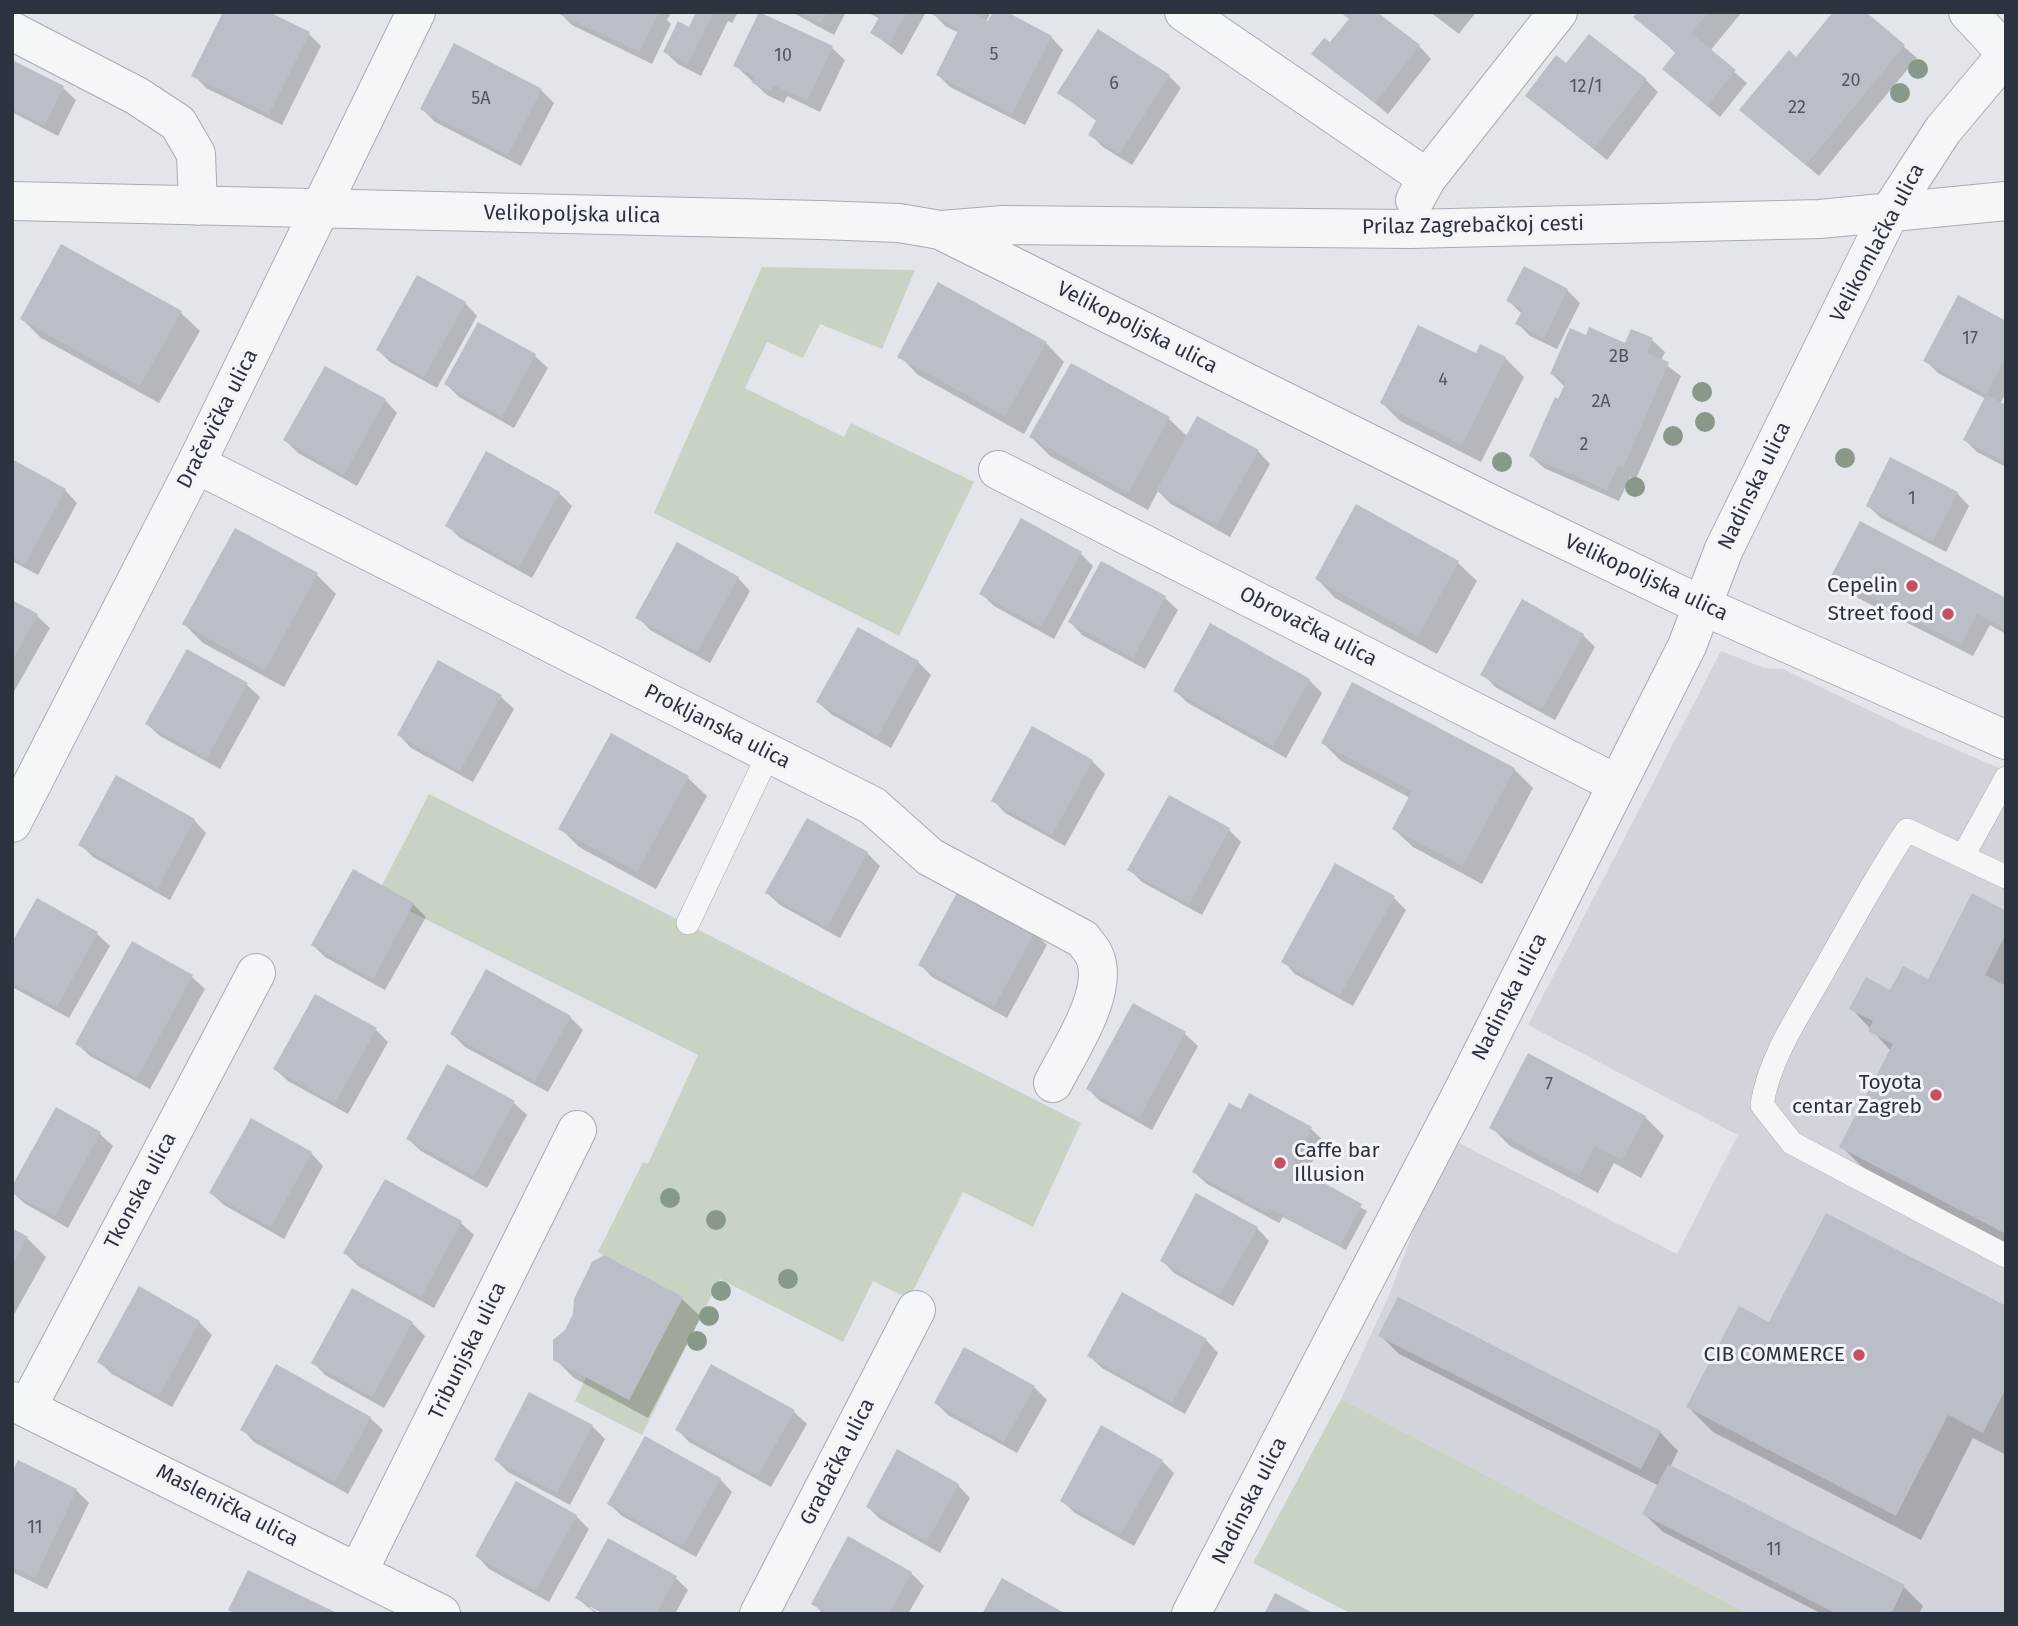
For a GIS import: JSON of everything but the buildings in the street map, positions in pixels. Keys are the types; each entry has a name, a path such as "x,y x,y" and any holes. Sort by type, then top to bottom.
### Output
{"street":[{"name":"Dračevička ulica","path":"12,823 196,464 416,12"},
{"path":"1184,12 1427,178"},
{"path":"1968,12 2006,54"},
{"path":"1410,229 1417,195 1427,178 1546,17"},
{"path":"12,31 137,96 178,123 196,154 198,206"},
{"name":"Velikomlačka ulica","path":"1811,372 1891,210 1943,130 2006,54"},
{"name":"Velikopoljska ulica","path":"12,201 820,220 899,223 940,230 1464,491 1703,606 2006,740"},
{"name":"Prilaz Zagrebačkoj cesti","path":"940,230 1003,225 1410,229 1820,219 1891,210 2006,201"},
{"name":"Nadinska ulica","path":"1191,1614 1453,1110 1687,646 1724,549 1811,372"},
{"name":"Prokljanska ulica","path":"196,464 873,806 930,857 1083,939 1096,958 1098,983 1095,1000 1053,1083"},
{"name":"Obrovačka ulica","path":"998,470 1617,784"},
{"name":"Tkonska ulica","path":"20,1404 256,973"},
{"name":"Tribunjska ulica","path":"358,1572 577,1129"},
{"name":"Gradačka ulica","path":"759,1614 916,1310"},
{"name":"Maslenička ulica","path":"20,1404 441,1614"}],"lane":[{"path":"688,923 769,753"},
{"path":"1963,856 2006,778"},
{"path":"2006,877 1907,830 1881,869 1789,1033 1765,1085 1762,1105 1792,1143 2006,1256"}],"shaded area":[{"path":"1721,651 1764,668 1783,669 1906,728 2006,771 2006,1614 1749,1614 1341,1399 1388,1298 1425,1200 1459,1143 1677,1254 1738,1135 1528,1025"}],"green space":[{"path":"762,267 915,270 882,349 820,324 803,358 767,342 745,388 844,437 851,423 974,482 899,636 654,513"},
{"path":"429,794 1081,1123 1033,1227 963,1192 909,1299 873,1281 843,1342 720,1279 642,1435 575,1401 586,1377 629,1400 683,1298 598,1252 643,1162 648,1164 698,1055 377,895"},
{"path":"1341,1399 1749,1614 1352,1614 1253,1563"}],"place":[{"name":"Cepelin","path":"1912,586"},
{"name":"Street food","path":"1948,614"},
{"name":"Toyota centar Zagreb","path":"1936,1095"},
{"name":"Caffe bar Illusion","path":"1280,1163"},
{"name":"CIB COMMERCE","path":"1859,1355"}]}
